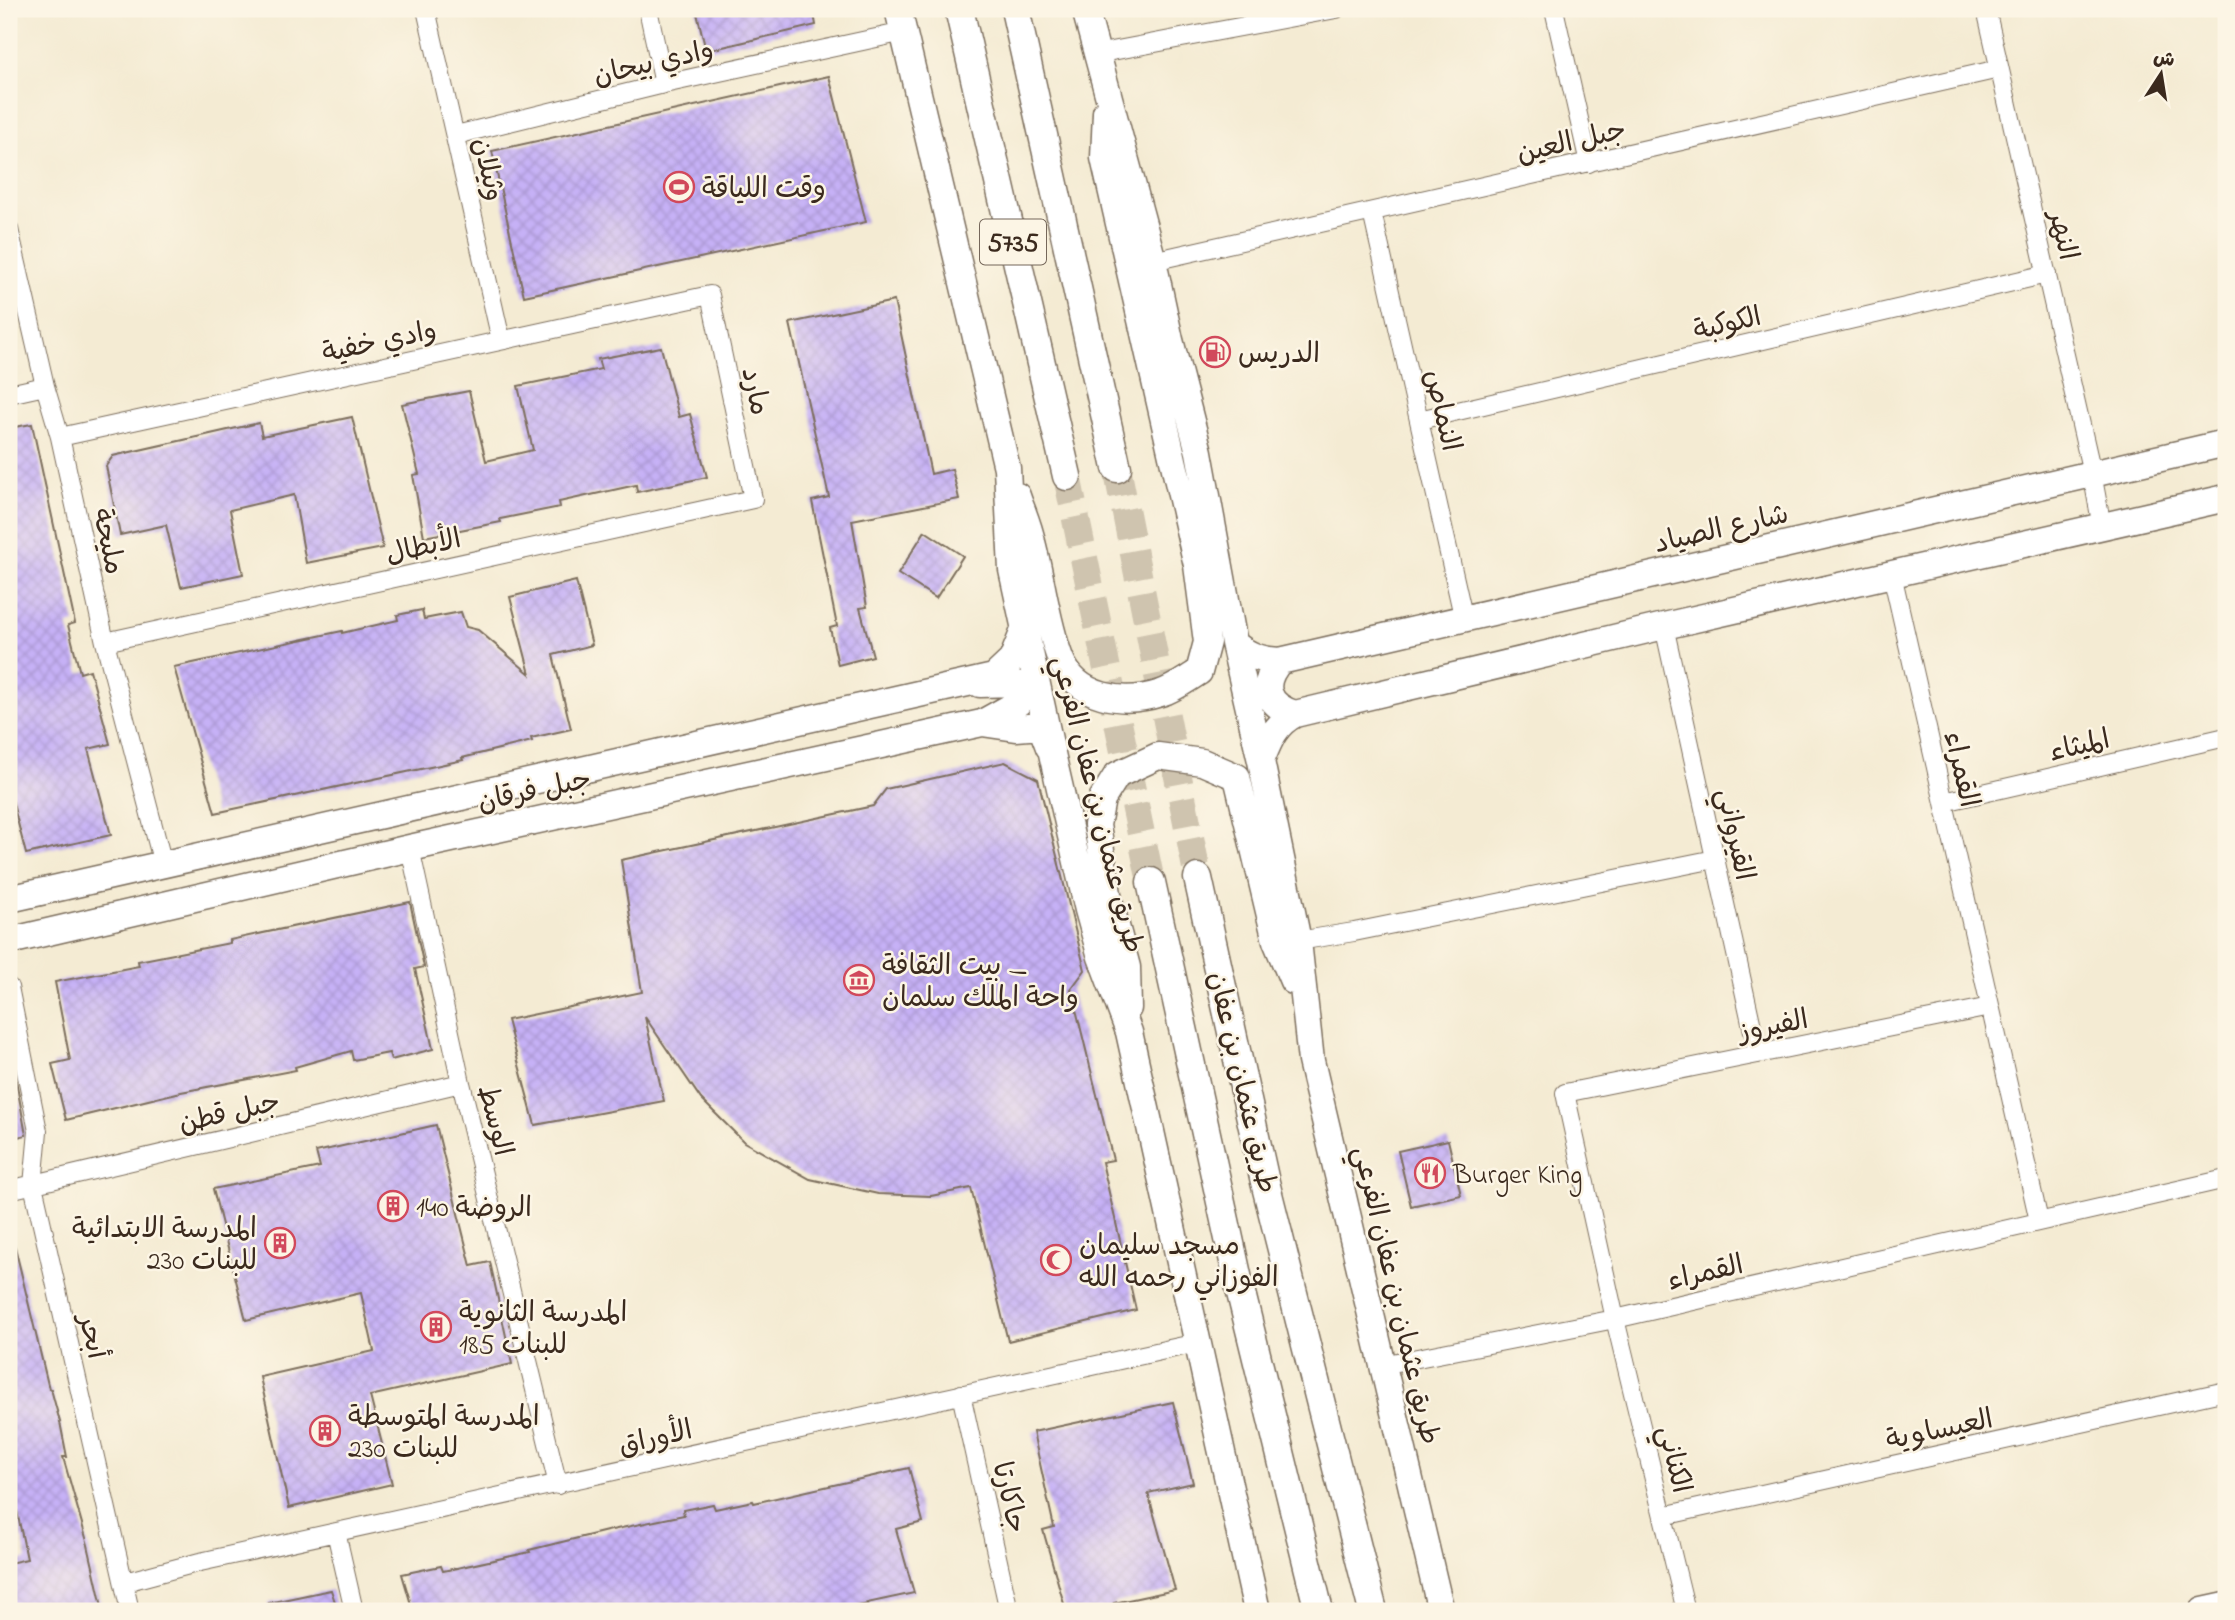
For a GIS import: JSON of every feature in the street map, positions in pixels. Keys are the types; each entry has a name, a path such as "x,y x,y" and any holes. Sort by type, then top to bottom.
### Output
{"main road":[{"name":"5735","path":"960,9 1067,476"},
{"name":"5735","path":"1015,9 1117,468"},
{"name":"طريق عثمان بن عفان","path":"1198,878 1265,1181 1373,1611"},
{"name":"طريق عثمان بن عفان","path":"1151,882 1240,1289 1319,1611"}],"street":[{"name":"وثيلان","path":"426,9 501,340"},
{"path":"648,9 664,84"},
{"name":"طريق عثمان بن عفان الفرعي","path":"1085,9 1153,261 1199,452 1234,643 1298,941 1311,1061 1441,1611"},
{"path":"1096,54 1336,9"},
{"path":"1554,9 1589,163"},
{"name":"النهر","path":"1986,9 2102,527"},
{"name":"وادي بيحان","path":"456,135 664,84 901,20"},
{"name":"طريق عثمان بن عفان الفرعي","path":"901,20 1007,468 1012,570 1053,758 1094,933 1129,1032 1257,1611"},
{"name":"جبل العين","path":"1153,261 1999,69"},
{"path":"1007,468 1032,540 1043,596 1061,660 1075,680 1100,697 1136,699 1163,692 1199,672 1208,642 1197,565 1104,158 1107,84"},
{"name":"النماص","path":"1372,212 1464,620"},
{"name":"مليحة","path":"9,229 60,437 105,642 163,864"},
{"name":"الكوكبة","path":"1419,420 2047,274"},
{"name":"وادي خفية","path":"60,437 710,295"},
{"name":"مارد","path":"710,295 753,499"},
{"path":"9,394 46,386"},
{"name":"شارع الصياد","path":"1234,643 1256,658 1280,661 2226,443"},
{"path":"1261,761 1279,724 1295,714 1664,626 2226,498"},
{"name":"الأبطال","path":"105,642 753,499"},
{"name":"القمراء","path":"1892,574 2039,1222"},
{"name":"القيرواني","path":"1664,626 1758,1054"},
{"name":"جبل فرقان","path":"9,899 994,677 1012,660 1025,628"},
{"path":"1280,661 1271,672 1268,686 1271,699 1281,710 1295,714"},
{"path":"962,685 1014,683 1018,703 982,723"},
{"name":"جبل فرقان","path":"9,941 410,848 982,723 1016,728 1041,726 1053,758"},
{"name":"الميثاء","path":"1944,802 2226,737"},
{"path":"1129,1032 1127,967 1109,900 1097,825 1102,799 1117,775 1158,756 1202,762 1237,777 1276,941 1306,1012"},
{"name":"الوسط","path":"410,848 461,1083 558,1485"},
{"path":"1298,941 1715,859"},
{"name":"أبحر","path":"9,987 38,1131 33,1185 130,1611"},
{"name":"الفيروز","path":"1565,1093 1990,1007"},
{"name":"جبل قطن","path":"9,1190 461,1083"},
{"name":"الكناني","path":"1565,1093 1615,1319 1686,1611"},
{"name":"القمراء","path":"1382,1364 1615,1319 2226,1179"},
{"name":"الأوراق","path":"125,1582 200,1562 1197,1343"},
{"name":"العيساوية","path":"1662,1516 2226,1391"},
{"name":"جاكارتا","path":"961,1394 1004,1610"},
{"path":"336,1532 354,1611"},
{"path":"2203,1611 2226,1606"}],"building":[{"path":"696,9 813,9 816,25 706,51"},
{"name":"وقت اللياقة","path":"829,76 866,222 524,296 492,151"},
{"path":"894,301 931,474 952,469 959,499 852,520 867,607 860,608 873,656 838,665 830,628 837,626 812,501 829,497 790,323"},
{"path":"661,347 679,417 690,414 707,477 637,492 636,485 559,502 560,507 500,519 501,522 424,537 413,475 419,474 402,404 469,391 486,461 533,450 518,386 601,369 598,359"},
{"path":"352,417 383,548 306,563 294,495 230,510 243,574 181,587 166,525 120,535 106,466 113,456 259,423 262,436"},
{"path":"32,424 75,623 68,625 80,673 90,670 110,744 88,749 111,835 26,854 9,788 9,428"},
{"path":"925,531 963,556 936,598 898,574"},
{"path":"576,581 592,645 553,655 571,729 531,738 532,741 462,758 463,760 215,813 174,667 342,633 398,620 397,615 422,610 424,619 461,612 466,627 478,630 530,674 510,597"},
{"name":"بيت الثقافة _ واحة الملك سلمان","path":"1005,762 1038,779 1085,970 1071,989 1113,1160 1102,1162 1136,1310 1008,1341 971,1188 931,1196 878,1194 810,1179 744,1142 701,1099 645,1017 664,1101 535,1125 507,1020 642,992 621,860 873,806 886,789"},
{"path":"410,902 424,967 415,969 433,1049 391,1060 389,1053 353,1060 351,1051 295,1067 296,1070 181,1092 66,1120 52,1064 70,1060 55,982 139,966 138,961"},
{"path":"15,1075 26,1135 9,1139 9,1076"},
{"path":"436,1125 471,1266 490,1262 512,1364 370,1396 392,1484 289,1508 260,1377 374,1351 361,1293 246,1320 213,1189 320,1167 316,1152"},
{"name":"Burger King","path":"1448,1140 1461,1195 1411,1206 1398,1151"},
{"path":"15,1247 49,1389 60,1422 67,1457 63,1457 103,1611 9,1611 9,1563 27,1559 9,1473 9,1248"},
{"path":"1173,1402 1193,1483 1148,1493 1175,1590 1114,1603 1117,1611 1066,1611 1043,1530 1054,1527 1033,1432"},
{"path":"909,1468 923,1522 896,1529 914,1593 835,1611 413,1611 402,1574 441,1566 443,1571 684,1515 683,1510 713,1504 715,1509 753,1501 754,1503"},
{"path":"331,1590 338,1611 269,1611 268,1603"}],"tunnel":[{"path":"1117,468 1198,878"},
{"path":"1067,476 1151,882"}],"place":[{"name":"وقت اللياقة","path":"679,187"},
{"name":"الدريس","path":"1215,352"},
{"name":"بيت الثقافة _ واحة الملك سلمان","path":"859,980"},
{"name":"Burger King","path":"1430,1173"},
{"name":"الروضة 140","path":"393,1206"},
{"name":"المدرسة الابتدائية 230 للبنات","path":"280,1243"},
{"name":"مسجد سليمان الفوزاني رحمه الله","path":"1056,1260"},
{"name":"المدرسة الثانوية 185 للبنات","path":"436,1327"},
{"name":"المدرسة المتوسطة 230 للبنات","path":"325,1431"}]}
